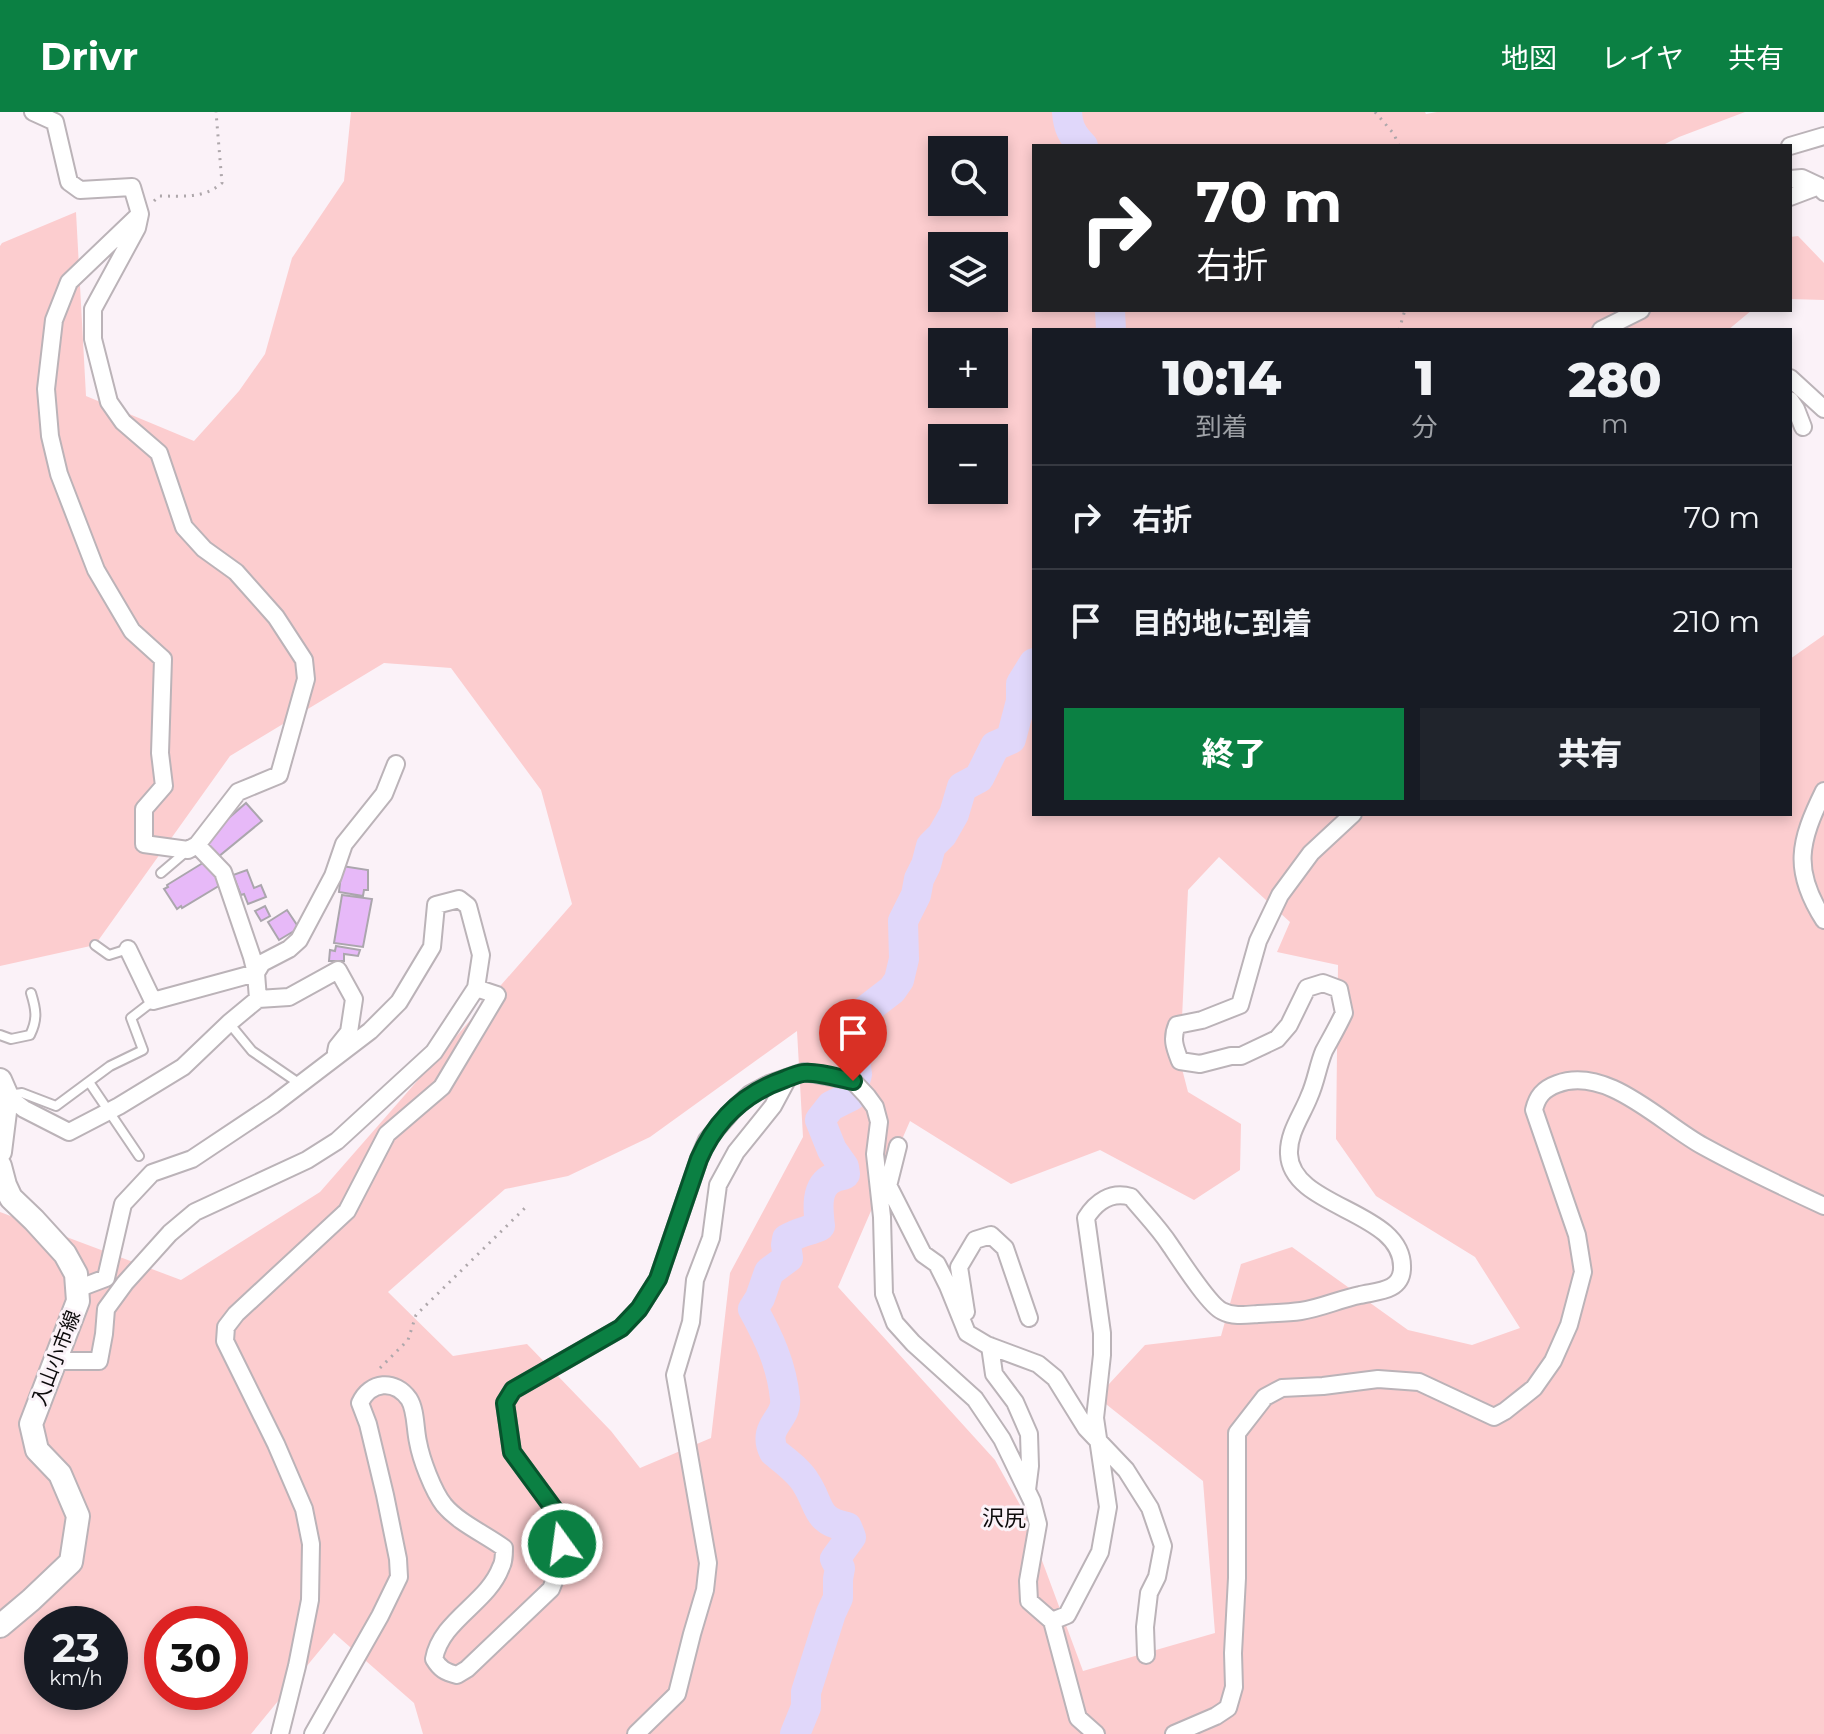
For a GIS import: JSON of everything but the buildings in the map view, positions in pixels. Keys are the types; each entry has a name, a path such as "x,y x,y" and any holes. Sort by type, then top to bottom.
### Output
{"main road":[{"path":"0,1152 4,1088"},
{"name":"入山小市線","path":"0,1166 11,1198 65,1254 76,1274 78,1301 31,1424 37,1450 60,1474 78,1516 71,1562 0,1626"}],"street":[{"path":"33,112 55,122 69,182 80,190 132,187 146,209"},
{"path":"1792,145 1824,136"},
{"path":"1792,179 1802,178 1821,189"},
{"path":"1792,196 1821,189"},
{"path":"146,209 93,309 93,339 109,402 123,422 159,453 184,527 204,549 236,572 276,617 304,660 306,679 279,775 238,792 193,848"},
{"path":"146,209 69,282 54,320 46,389 50,436 59,474 96,570 132,631 163,659 160,753 164,786 144,809 144,844 193,848 223,872 256,973 258,999"},
{"path":"1605,328 1637,312"},
{"path":"1792,380 1824,409"},
{"path":"1792,403 1803,427"},
{"path":"128,949 153,1001 256,973 262,963 299,940 333,876 344,844 384,794 396,764"},
{"path":"1824,791 1815,809 1802,856 1806,888 1824,920"},
{"path":"1052,1621 1067,1615 1100,1552 1108,1507 1095,1418 1102,1333 1086,1218 1092,1208 1111,1196 1122,1194 1131,1197 1212,1302 1226,1313 1303,1311 1384,1290 1396,1284 1401,1277 1402,1262 1393,1241 1354,1213 1306,1186 1288,1157 1292,1133 1310,1097 1324,1052 1344,1013 1339,989 1323,983 1307,988 1289,1025 1277,1039 1241,1056 1200,1064 1180,1061 1173,1043 1177,1025 1202,1020 1240,1005 1258,941 1280,895 1311,853 1351,816"},
{"path":"56,1361 99,1361 106,1309 170,1233 195,1212 307,1160 337,1141 434,1052 476,988 481,955 468,906 459,899 436,905 432,947 399,1002 370,1031 273,1105 192,1159 152,1173 123,1204 106,1278 77,1289"},
{"path":"4,1088 24,1109 69,1132 183,1067 258,999 289,997 338,970 354,999 349,1032 337,1047 336,1057"},
{"path":"280,1734 310,1600 311,1544 304,1509 225,1341 226,1327 236,1314 347,1211 387,1134 442,1087 497,995 476,988"},
{"path":"313,1734 399,1577 382,1481 360,1403 362,1398 374,1386 382,1384 401,1391 411,1401 419,1447 442,1502 459,1520 504,1548 502,1566 494,1581 447,1632 436,1649 434,1659 438,1666 457,1675 551,1589 558,1571 562,1544 559,1516 512,1452 505,1403 507,1397 513,1390 621,1328 639,1309 658,1279 707,1140 750,1094 804,1072 853,1081 875,1107 879,1122 875,1154 884,1294 895,1323 975,1399 1002,1439 1032,1501 1038,1524 1028,1581 1029,1601 1052,1621 1078,1718 1096,1734"},
{"path":"636,1734 677,1694 705,1590 708,1563 675,1375 691,1322 695,1280 711,1238 718,1185 736,1152 773,1106 788,1078"},
{"path":"1174,1734 1228,1708 1234,1687 1237,1433 1265,1397 1282,1388 1378,1379 1419,1382 1494,1417 1534,1388 1553,1361 1569,1325 1583,1272 1577,1235 1534,1110 1536,1101 1546,1089 1582,1079 1608,1086 1694,1141 1824,1206"},
{"path":"881,1211 898,1146"},
{"path":"888,1185 923,1254 937,1264 967,1333 990,1346 1038,1364 1055,1378 1086,1428 1126,1470 1150,1508 1163,1546 1157,1577 1149,1593 1146,1655"},
{"path":"962,1320 966,1316 959,1267 975,1240 991,1235 1005,1248 1029,1318"},
{"path":"990,1346 994,1374 1015,1402 1029,1434 1027,1491"}],"lane":[{"path":"161,873 193,848"},
{"path":"95,945 109,955 128,949"},
{"path":"0,1035 11,1039 30,1035 37,1011 31,993"},
{"path":"4,1088 56,1106 110,1066 143,1050 131,1018 153,1001"},
{"path":"229,1023 252,1051 301,1084"},
{"path":"89,1082 139,1156"}],"path":[{"path":"146,209 159,196 197,196 222,183 216,112"},
{"path":"1375,112 1394,134 1398,144"},
{"path":"377,1372 408,1340 416,1315 526,1207"}],"shaded area":[{"path":"351,112 1745,112 1665,144 1032,144 1032,312 1750,312 1730,328 1032,328 1032,816 1792,816 1792,658 1824,635 1824,1734 423,1734 414,1703 334,1633 251,1734 0,1734 0,1212 181,1280 320,1192 572,904 541,790 451,668 384,663 230,756 95,945 0,966 0,246 76,212 86,396 194,441 239,391 265,354 292,258 344,181","holes":["1219,857 1290,922 1277,952 1338,965 1336,1139 1376,1196 1475,1257 1520,1328 1472,1345 1408,1330 1292,1247 1241,1264 1221,1336 1145,1345 1097,1397 1203,1481 1215,1633 1083,1671 1024,1512 995,1460 838,1287 910,1121 1011,1184 1100,1150 1194,1200 1240,1170 1241,1124 1188,1092 1180,1061 1188,890","797,1031 803,1137 730,1273 711,1438 640,1468 611,1431 527,1344 453,1356 388,1292 505,1189 568,1176 650,1137"]},
{"path":"1798,236 1824,263 1824,300 1792,299 1792,237"}],"waterway":[{"path":"1067,112 1071,130 1081,144"},
{"path":"1110,312 1111,328"},
{"path":"795,1734 838,1598 840,1568 835,1559 851,1537 847,1527 824,1517 803,1479 774,1452 771,1436 783,1412 785,1399 774,1352 753,1309 769,1272 788,1258 787,1239 820,1226 820,1192 827,1182 845,1174 820,1120 831,1106 851,1096 857,1074 854,1052 856,1033 866,1010 892,990 899,980 904,959 903,921 916,895 931,846 942,835 954,814 962,787 979,778 995,746 1011,739 1021,701 1021,684 1032,666"}],"district":[{"name":"沢尻","path":"1004,1518"}],"route":[{"path":"562,1544 559,1516 512,1452 505,1403 507,1397 513,1390 621,1328 639,1309 658,1279 707,1140 750,1094 804,1072 853,1081"}]}
